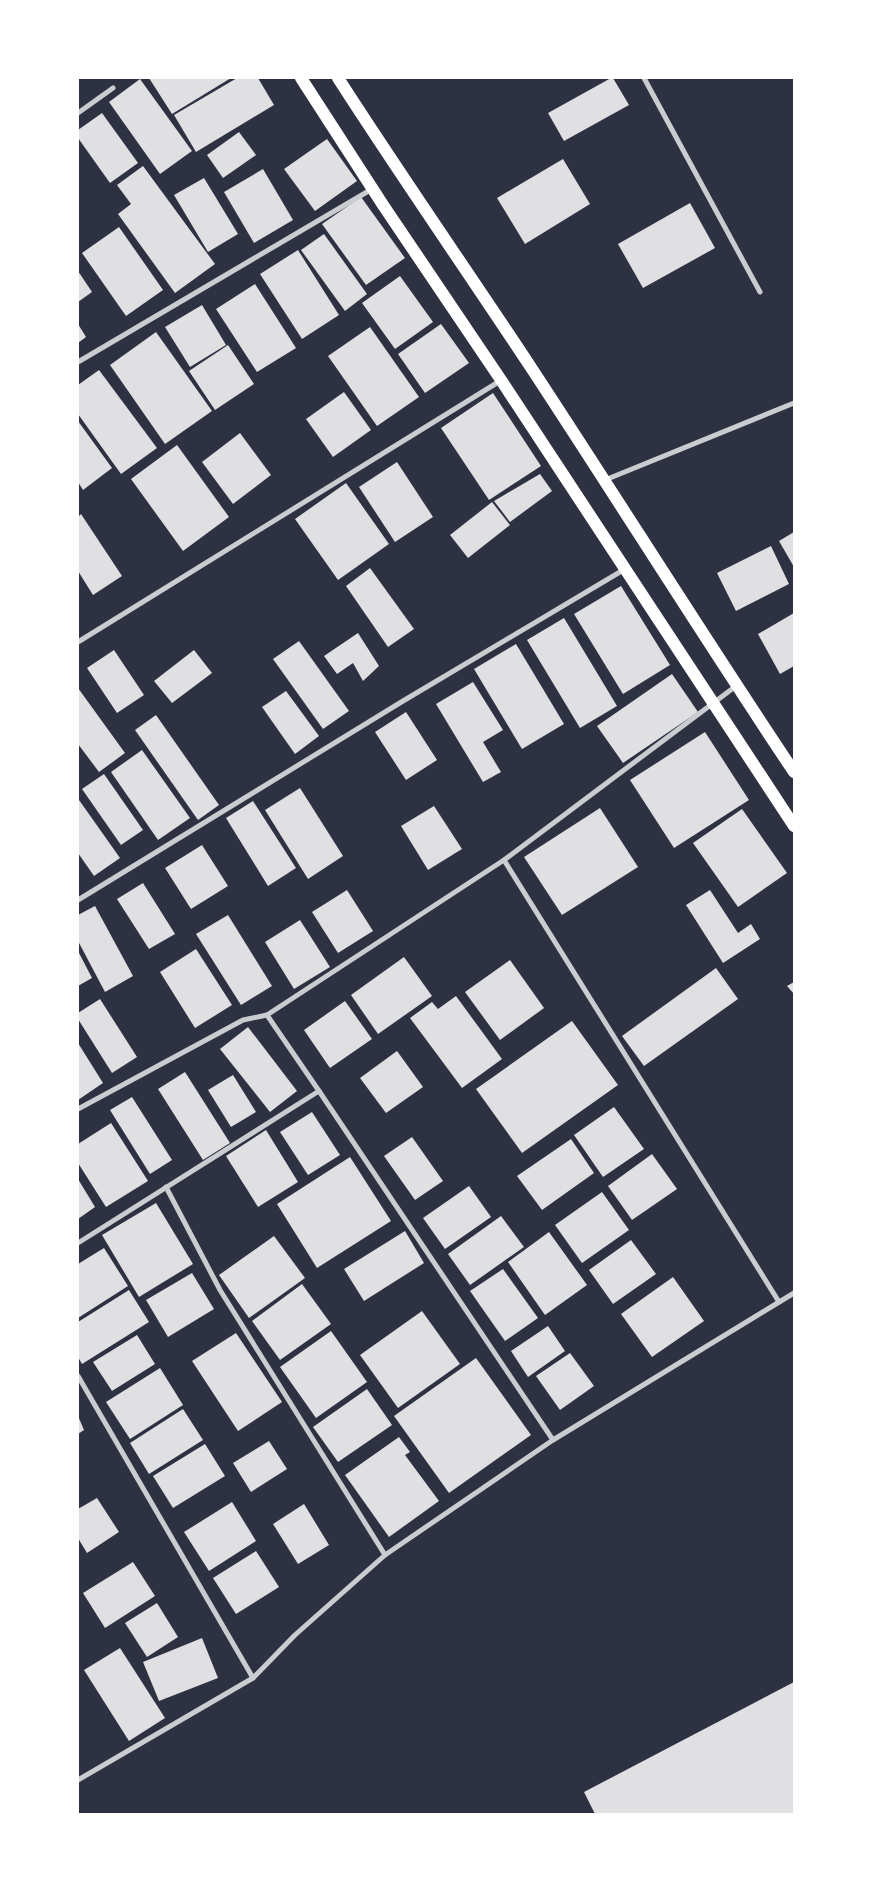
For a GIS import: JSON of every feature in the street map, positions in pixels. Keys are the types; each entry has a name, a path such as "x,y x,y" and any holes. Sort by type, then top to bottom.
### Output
{"main road":[{"path":"301,78 372,189 501,380 794,826"},
{"path":"339,78 396,170 501,322 605,480 736,686 794,772"}],"street":[{"path":"644,78 760,292"},
{"path":"78,113 113,88"},
{"path":"78,362 372,189"},
{"path":"78,642 501,380"},
{"path":"605,480 794,403"},
{"path":"78,900 403,701 625,569"},
{"path":"78,1109 243,1020 267,1015 504,860 715,704 736,686"},
{"path":"504,860 780,1302"},
{"path":"267,1015 553,1440"},
{"path":"78,1243 319,1091"},
{"path":"166,1187 220,1290 385,1555"},
{"path":"78,1780 253,1678 295,1635 385,1555 553,1440 794,1293"},
{"path":"78,1376 253,1678"}],"building":[{"path":"149,78 231,78 172,114"},
{"path":"237,78 258,78 274,105 196,152 174,115"},
{"path":"613,78 629,105 564,141 548,113"},
{"path":"140,79 192,151 160,174 109,102"},
{"path":"102,113 138,163 110,183 78,138 78,130"},
{"path":"239,132 256,155 223,178 207,155"},
{"path":"327,139 357,181 315,211 284,169"},
{"path":"563,159 590,204 525,244 497,198"},
{"path":"143,166 215,264 175,293 118,214 131,204 117,185"},
{"path":"263,169 293,220 254,243 224,192"},
{"path":"204,178 238,234 208,252 174,195"},
{"path":"361,197 405,258 366,285 322,224"},
{"path":"690,203 715,248 643,288 618,244"},
{"path":"119,227 163,290 126,316 82,253"},
{"path":"324,234 367,294 345,311 301,250"},
{"path":"298,250 339,315 302,339 260,274"},
{"path":"78,271 92,292 78,302"},
{"path":"400,276 433,322 395,349 362,303"},
{"path":"255,284 296,348 257,372 216,309"},
{"path":"202,305 226,345 190,367 165,327"},
{"path":"78,324 86,337 78,343"},
{"path":"441,324 469,363 425,393 398,354"},
{"path":"370,327 419,397 377,426 328,356"},
{"path":"156,332 212,411 165,444 110,365"},
{"path":"228,345 254,384 215,410 189,371"},
{"path":"99,370 157,448 121,474 78,414 78,385"},
{"path":"344,392 371,430 333,457 306,419"},
{"path":"493,393 541,466 489,500 441,428"},
{"path":"78,421 112,468 83,490 78,482"},
{"path":"240,433 271,475 233,504 202,462"},
{"path":"177,445 229,517 183,551 131,479"},
{"path":"397,462 433,517 395,542 359,487"},
{"path":"540,474 552,491 510,522 494,501"},
{"path":"346,483 389,544 338,580 295,519"},
{"path":"492,502 510,525 468,558 450,535"},
{"path":"81,514 122,576 93,595 78,571 78,517"},
{"path":"794,532 794,567 779,541"},
{"path":"771,546 789,584 736,611 717,573"},
{"path":"370,568 414,629 388,647 346,586"},
{"path":"621,586 670,665 623,694 574,614"},
{"path":"794,613 794,666 780,674 758,634"},
{"path":"564,618 617,706 580,728 527,640"},
{"path":"358,633 379,666 363,681 353,663 337,674 324,656"},
{"path":"299,641 349,711 323,729 273,659"},
{"path":"516,644 564,724 522,749 474,669"},
{"path":"114,650 144,695 117,713 87,668"},
{"path":"194,650 212,673 172,703 154,681"},
{"path":"672,674 698,712 623,763 597,726"},
{"path":"473,682 503,730 483,742 501,772 483,782 436,704"},
{"path":"78,688 125,753 99,772 78,744"},
{"path":"286,691 319,736 295,754 262,707"},
{"path":"406,712 437,760 406,780 375,732"},
{"path":"156,715 219,805 198,820 135,730"},
{"path":"705,732 749,800 674,848 630,780"},
{"path":"142,750 190,818 158,840 111,772"},
{"path":"104,774 143,830 121,845 82,789"},
{"path":"300,788 343,856 308,879 265,810"},
{"path":"79,800 120,858 94,876 78,853"},
{"path":"253,801 296,868 268,886 226,818"},
{"path":"434,806 462,849 428,870 401,826"},
{"path":"600,808 638,867 562,915 524,857"},
{"path":"742,809 787,873 738,907 693,843"},
{"path":"202,845 228,886 191,909 165,868"},
{"path":"143,883 175,934 149,949 117,899"},
{"path":"347,890 373,931 338,953 312,912"},
{"path":"710,890 738,933 751,924 760,939 723,963 686,905"},
{"path":"95,906 133,976 105,992 78,941 78,915"},
{"path":"228,915 272,986 241,1005 196,934"},
{"path":"300,920 330,967 294,989 265,942"},
{"path":"196,949 232,1005 195,1028 160,972"},
{"path":"78,951 92,978 78,986"},
{"path":"404,957 432,996 378,1034 351,995"},
{"path":"510,960 544,1008 500,1040 465,992"},
{"path":"716,968 738,999 644,1066 622,1036"},
{"path":"794,982 794,994 787,986"},
{"path":"456,996 502,1059 462,1088 410,1018 432,1002 438,1009"},
{"path":"100,999 137,1057 112,1073 78,1019 78,1013"},
{"path":"345,1001 372,1039 330,1068 304,1030"},
{"path":"572,1021 618,1085 522,1153 476,1089"},
{"path":"248,1027 297,1091 270,1112 220,1049"},
{"path":"78,1043 103,1083 78,1100"},
{"path":"397,1051 423,1087 386,1113 360,1078"},
{"path":"185,1072 230,1143 203,1160 158,1089"},
{"path":"233,1075 256,1112 231,1127 208,1090"},
{"path":"132,1097 172,1160 150,1174 110,1110"},
{"path":"614,1107 644,1149 603,1177 574,1135"},
{"path":"312,1112 340,1155 308,1175 280,1132"},
{"path":"111,1123 148,1181 106,1207 78,1163 78,1144"},
{"path":"266,1130 298,1182 258,1207 226,1156"},
{"path":"412,1137 443,1181 415,1200 384,1156"},
{"path":"571,1139 594,1173 542,1210 517,1176"},
{"path":"652,1154 677,1189 632,1220 608,1186"},
{"path":"350,1157 391,1221 317,1268 277,1204"},
{"path":"78,1179 95,1207 78,1219"},
{"path":"469,1186 491,1217 445,1249 423,1218"},
{"path":"602,1192 629,1230 582,1263 555,1225"},
{"path":"156,1203 193,1264 139,1297 102,1235"},
{"path":"501,1216 524,1247 470,1285 448,1254"},
{"path":"405,1231 424,1263 364,1301 344,1269"},
{"path":"549,1232 587,1285 545,1315 508,1262"},
{"path":"274,1236 305,1278 249,1318 219,1275"},
{"path":"631,1240 656,1274 613,1304 589,1270"},
{"path":"104,1248 128,1286 78,1318 78,1264"},
{"path":"503,1269 538,1318 505,1341 470,1291"},
{"path":"192,1273 214,1309 168,1337 146,1300"},
{"path":"673,1277 704,1321 652,1357 621,1314"},
{"path":"302,1284 331,1324 280,1360 252,1321"},
{"path":"129,1290 149,1322 82,1364 78,1357 78,1322"},
{"path":"422,1311 460,1364 398,1408 360,1355"},
{"path":"548,1326 565,1351 528,1377 511,1351"},
{"path":"331,1331 367,1382 316,1418 280,1367"},
{"path":"236,1333 282,1402 238,1431 192,1361"},
{"path":"137,1335 155,1364 112,1391 93,1362"},
{"path":"570,1353 594,1386 560,1410 536,1376"},
{"path":"476,1358 531,1435 449,1493 394,1416"},
{"path":"160,1368 183,1405 130,1439 106,1402"},
{"path":"367,1389 392,1425 338,1462 313,1427"},
{"path":"183,1409 203,1440 149,1474 130,1443"},
{"path":"78,1416 84,1430 78,1434"},
{"path":"399,1437 410,1452 405,1455 439,1501 389,1537 345,1475"},
{"path":"269,1441 287,1469 251,1492 233,1463"},
{"path":"205,1444 225,1476 173,1508 153,1476"},
{"path":"97,1498 119,1532 87,1553 78,1538 78,1509"},
{"path":"232,1502 256,1541 209,1571 184,1532"},
{"path":"304,1504 329,1545 298,1564 273,1524"},
{"path":"256,1551 279,1587 236,1614 213,1578"},
{"path":"133,1562 155,1596 105,1628 83,1593"},
{"path":"157,1603 178,1637 147,1657 125,1623"},
{"path":"202,1638 218,1678 159,1701 143,1662"},
{"path":"120,1648 165,1718 129,1741 84,1670"},
{"path":"794,1682 794,1814 595,1814 584,1792"}]}
